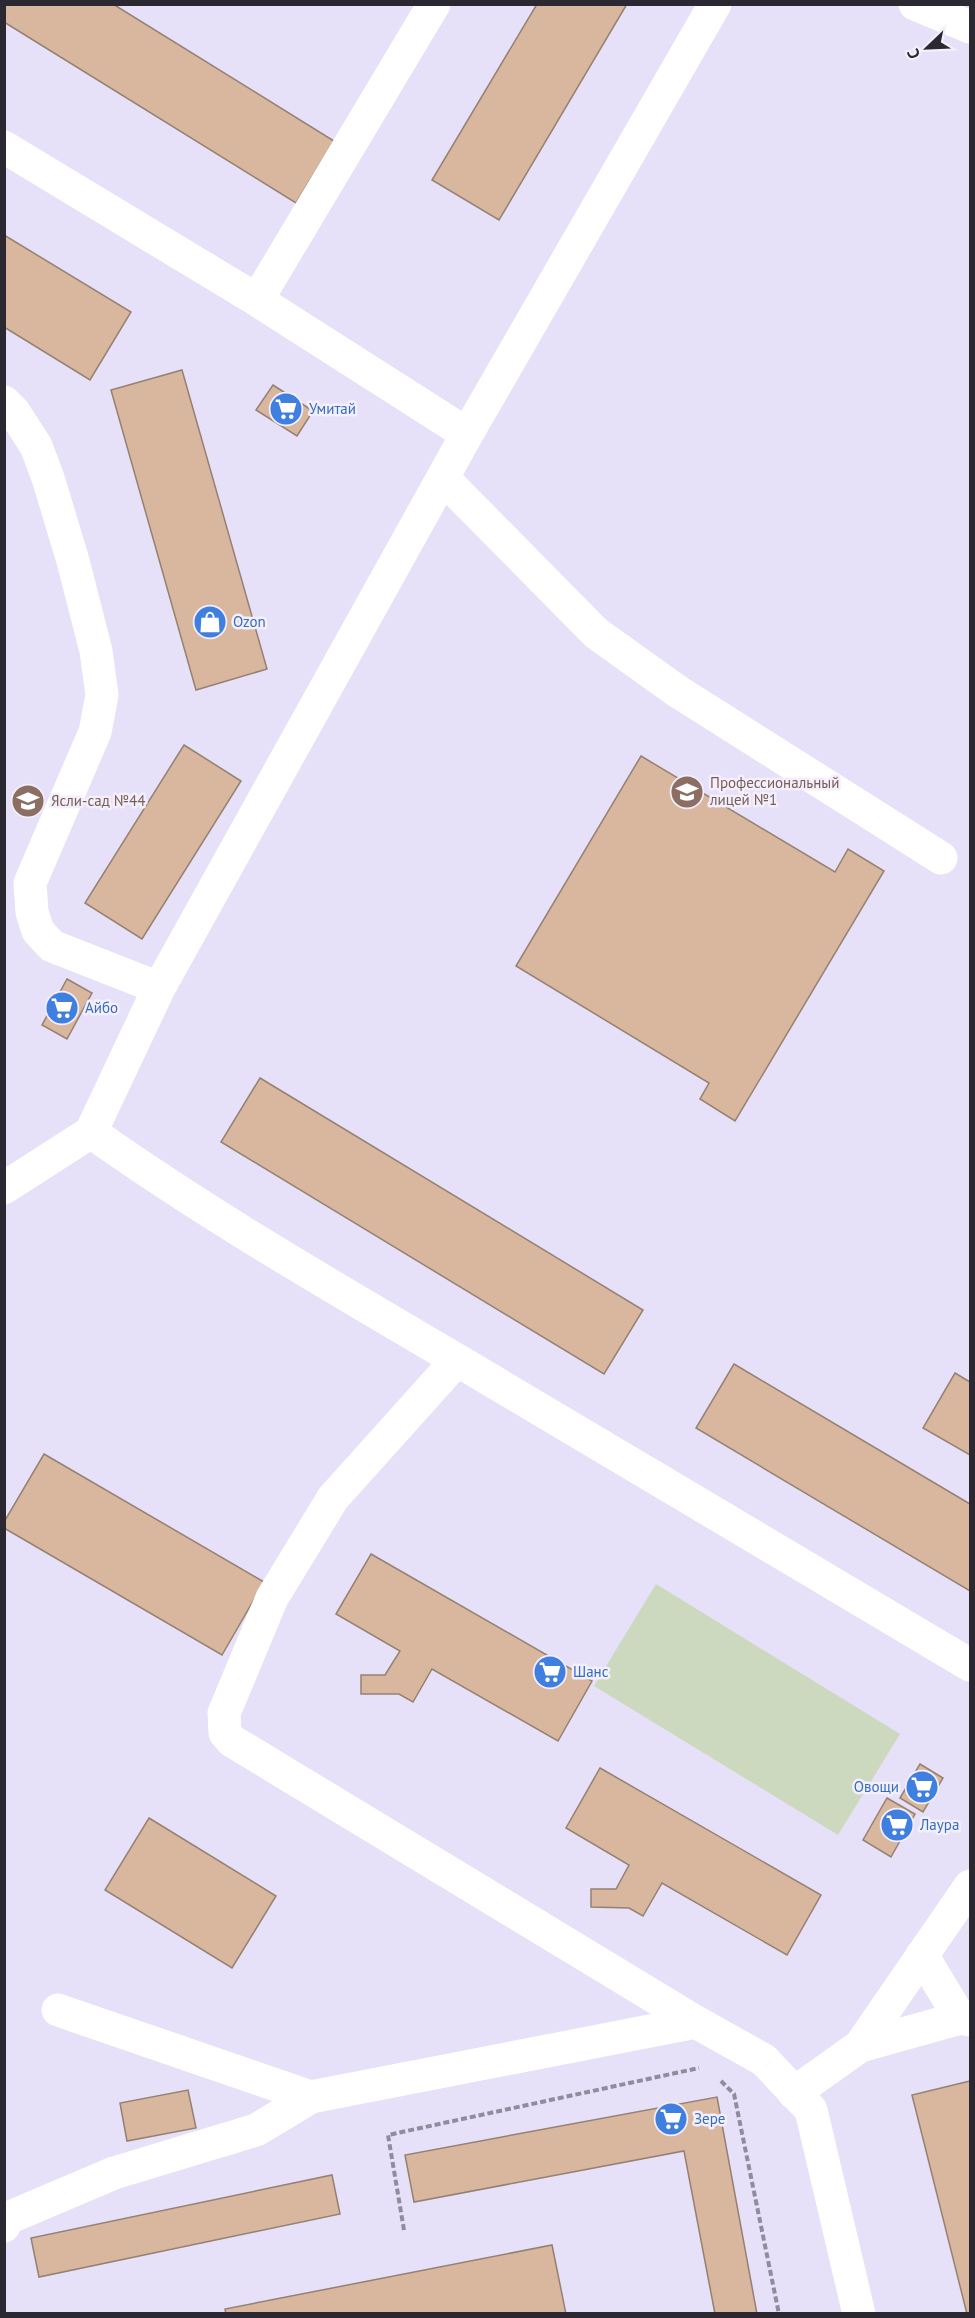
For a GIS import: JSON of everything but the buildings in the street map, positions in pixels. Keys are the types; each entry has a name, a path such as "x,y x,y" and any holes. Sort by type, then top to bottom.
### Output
{"lane":[{"path":"257,300 434,4"},
{"path":"4,1188 91,1132 159,988 467,434 715,4"},
{"path":"915,4 970,27"},
{"path":"4,147 257,300 467,434"},
{"path":"4,402 14,412 36,446 48,478 73,561 96,651 102,695 95,732 30,883 32,912 38,931 52,946 159,988"},
{"path":"443,478 596,633 677,691 941,858"},
{"path":"91,1132 142,1168 275,1253 970,1665"},
{"path":"457,1360 333,1498 272,1598 224,1713 225,1733 232,1741 696,2022 764,2060 811,2110 859,2313"},
{"path":"794,2093 860,2046 970,1886"},
{"path":"860,2046 965,2019 922,1955"},
{"path":"58,2010 311,2097"},
{"path":"4,2226 8,2218 114,2173 256,2130 311,2097 696,2022"}],"path":[{"path":"405,2230 387,2135 707,2066"},
{"path":"714,2073 734,2094 779,2313"}],"green space":[{"path":"656,1584 900,1734 838,1835 594,1686"}],"place":[{"name":"Умитай","path":"286,409"},
{"name":"Ozon","path":"210,622"},
{"name":"Профессиональный лицей №1","path":"687,792"},
{"name":"Ясли-сад №44","path":"28,801"},
{"name":"Айбо","path":"62,1008"},
{"name":"Шанс","path":"550,1672"},
{"name":"Овощи","path":"922,1787"},
{"name":"Лаура","path":"897,1825"},
{"name":"Зере","path":"671,2119"}]}
